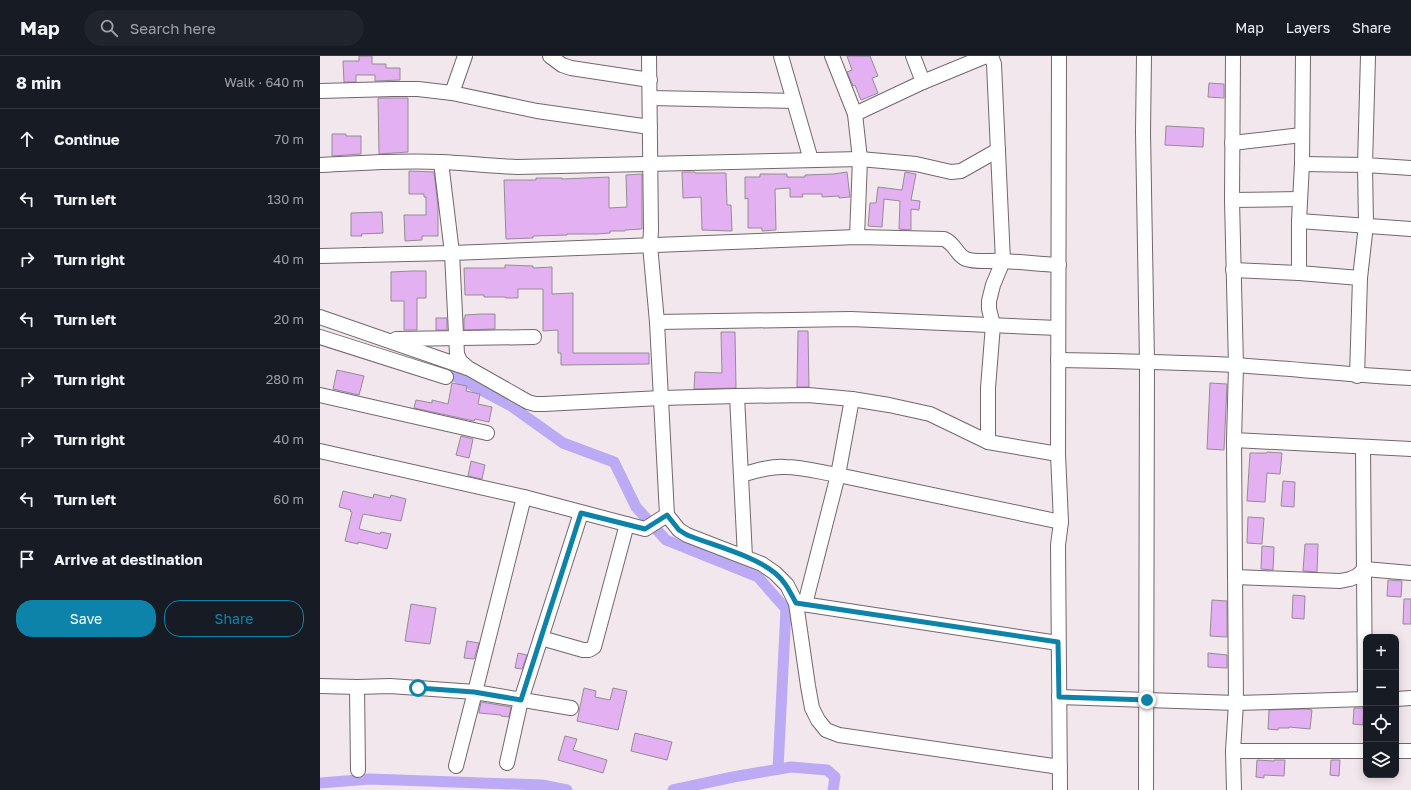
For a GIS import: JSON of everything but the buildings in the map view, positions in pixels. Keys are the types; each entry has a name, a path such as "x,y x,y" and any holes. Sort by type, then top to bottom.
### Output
{"street":[{"path":"452,93 465,56"},
{"path":"550,56 571,68 650,80"},
{"path":"649,56 651,165 650,245 657,322 665,517 687,535 762,564 775,573 787,585 800,603 1058,642"},
{"path":"781,56 811,160"},
{"path":"832,56 855,114 860,159 857,238"},
{"path":"913,56 923,82"},
{"path":"1059,56 1058,454 1061,522 1058,545 1058,642 1060,790"},
{"path":"1144,56 1143,132 1147,361 1146,790"},
{"path":"1233,56 1232,200 1236,366 1234,440 1236,703 1233,751 1234,790"},
{"path":"1299,273 1303,56"},
{"path":"1357,376 1360,278 1366,225 1365,165 1368,56"},
{"path":"855,114 923,82 992,58 1003,261 993,285 989,301 989,309 993,325 988,388 988,442"},
{"path":"320,91 418,89 452,93 537,111 650,127"},
{"path":"650,98 794,101"},
{"path":"1232,143 1302,135"},
{"path":"320,165 388,161 441,162 482,166 517,167 860,159 916,164 947,171 961,171 998,150"},
{"path":"441,162 452,253 455,338 457,354 460,361 468,368"},
{"path":"1302,164 1365,165 1411,168"},
{"path":"1232,200 1300,199"},
{"path":"1299,220 1411,229"},
{"path":"320,256 452,253 857,238 944,239 951,242 960,255 972,260 1058,265"},
{"path":"1233,270 1360,278"},
{"path":"320,317 468,368 528,402 535,404 737,396 808,395 852,399 890,405 930,414 988,442 1058,454"},
{"path":"657,322 852,319 1058,328"},
{"path":"320,337 446,377"},
{"path":"385,339 534,337"},
{"path":"1058,360 1147,361 1236,366 1357,376 1411,378"},
{"path":"320,394 488,433"},
{"path":"737,396 745,557"},
{"path":"852,399 838,475 800,603 808,686 812,708 818,720 826,730 839,735 1060,767"},
{"path":"1234,440 1411,449"},
{"path":"1363,447 1366,670"},
{"path":"320,451 524,497 645,529 665,517"},
{"path":"741,475 768,468 784,467 838,475 1061,522"},
{"path":"456,766 524,497"},
{"path":"507,763 521,700 581,513"},
{"path":"541,638 583,650 589,650 594,647 627,524"},
{"path":"1235,577 1340,581 1350,580 1365,570 1411,573"},
{"path":"320,686 357,688 390,686 474,692 571,708"},
{"path":"357,688 358,770"},
{"path":"1059,697 1236,703 1363,699"},
{"path":"1399,699 1411,698"},
{"path":"1233,751 1363,751"},
{"path":"1399,751 1411,751"}],"waterway":[{"path":"439,368 511,406 563,443 614,462 636,507 666,540 758,577 786,609 778,769"},
{"path":"673,790 733,777 791,767 827,770 835,777 833,790"},
{"path":"320,783 370,779 542,785 567,790"}],"route":[{"path":"418,688 474,692 521,700 581,513 645,529 667,515 679,530 687,535 762,564 775,573 787,585 796,603 1058,642 1059,697 1147,700"}]}
